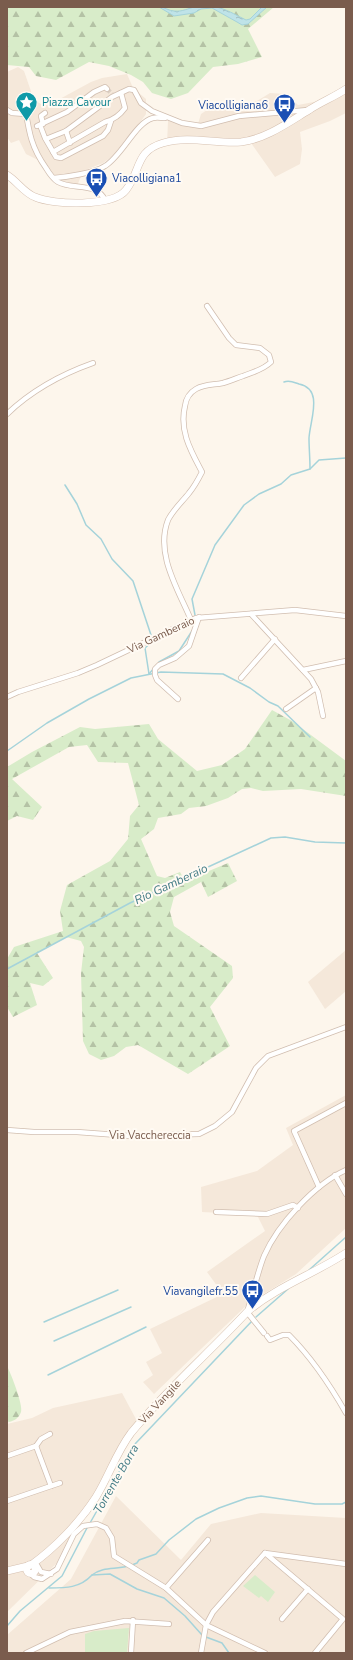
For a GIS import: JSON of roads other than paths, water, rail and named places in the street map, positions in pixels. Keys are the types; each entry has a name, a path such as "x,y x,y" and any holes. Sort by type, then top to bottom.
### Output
{"street":[{"path":"40,125 67,112 94,92 105,88 107,89"},
{"path":"46,140 66,131 80,119 113,96 129,89 133,89 139,101 148,109 182,123 201,126 239,116 309,110"},
{"path":"7,175 30,194 41,199 87,203 105,200 122,194 126,190 143,155 152,146 178,140 243,142 264,135 295,119 346,89"},
{"path":"45,113 41,116 40,125 46,140 56,157 65,157 99,138 108,130 111,121 124,108 121,93"},
{"path":"25,107 31,140 35,152 54,178 59,182 86,187 104,197 105,200"},
{"path":"8,111 20,115 26,114"},
{"path":"54,178 74,175 105,167 120,154 146,121 156,117 170,119"},
{"path":"53,152 105,122 111,121"},
{"path":"66,131 70,143"},
{"path":"191,620 171,574 164,546 168,520 190,492 202,472 188,443 183,426 183,412 186,398 196,389 208,384 222,383 266,368 271,362 269,355 260,348 236,345 229,338 207,306"},
{"path":"7,414 22,401 64,375 92,363"},
{"name":"Via Gamberaio","path":"7,697 18,692 78,673 199,617 296,610 346,616"},
{"path":"251,614 311,679 316,688 323,716"},
{"path":"178,699 157,680 155,669 159,665 175,658 189,646 199,617"},
{"path":"241,678 275,639"},
{"path":"303,670 346,661"},
{"path":"286,709 316,688"},
{"name":"Via Vacchereccia","path":"7,1130 139,1136 199,1134 215,1126 232,1112 256,1068 268,1056 346,1027"},
{"path":"319,1187 294,1131 346,1102"},
{"name":"Via Vangile","path":"247,1312 265,1255 281,1229 298,1208 319,1187 335,1175 346,1170"},
{"path":"335,1175 346,1194"},
{"path":"216,1212 260,1214 273,1213 293,1205 298,1208"},
{"name":"Via Vangile","path":"7,1572 31,1568 84,1513 96,1497 121,1447 145,1417 247,1312 277,1292 330,1264 346,1253"},
{"path":"252,1295 262,1301"},
{"path":"247,1312 270,1340 283,1335 289,1335 304,1350 332,1388 346,1413"},
{"path":"7,1456 36,1446 41,1439 50,1434"},
{"path":"36,1446 51,1486"},
{"path":"7,1501 60,1483"},
{"path":"31,1568 34,1577 42,1579 51,1574 57,1569 74,1534 83,1526 97,1524 106,1528 112,1538 114,1556 166,1588 206,1625 264,1653"},
{"path":"166,1588 208,1540"},
{"path":"264,1553 346,1564"},
{"path":"264,1553 343,1619 315,1653"},
{"path":"201,1653 206,1625 213,1612 264,1553"},
{"path":"31,1568 51,1574"},
{"path":"282,1619 308,1589"},
{"path":"131,1653 134,1620"},
{"path":"26,1653 70,1632 134,1620 169,1624"}],"water":[{"path":"210,6 228,11 246,20 250,19 262,7 267,7 248,24 242,25 212,8 201,9 194,13 174,16 159,7 177,11"}],"waterway":[{"path":"284,382 288,381 307,387 311,392 314,406 309,438 310,469"},
{"path":"195,615 192,599 215,545 244,505 259,494 281,484 291,475 310,469 319,460 346,458"},
{"path":"65,485 77,504 86,525 101,539 112,559 133,581 153,641 145,648 149,674"},
{"path":"159,662 179,651 192,631"},
{"path":"149,674 154,668"},
{"path":"7,751 47,723 89,699 131,678 161,672 223,674 250,688 269,702 278,706 310,737"},
{"name":"Rio Gamberaio","path":"7,969 130,903 271,838 285,837 315,842 346,843"},
{"name":"Torrente Borra","path":"309,1270 346,1237"},
{"name":"Torrente Borra","path":"256,1317 288,1289"},
{"path":"44,1322 118,1290"},
{"path":"54,1341 131,1307"},
{"name":"Torrente Borra","path":"90,1523 135,1444 252,1321"},
{"path":"48,1375 146,1327"},
{"path":"132,1565 137,1563 139,1560 156,1554 169,1540 196,1519 219,1508 247,1498 261,1496 315,1504 342,1504 346,1502"},
{"name":"Torrente Borra","path":"7,1626 20,1611 62,1576 88,1526"},
{"path":"92,1575 101,1570 128,1566"},
{"path":"49,1588 61,1588 78,1585 83,1583 92,1575 110,1574 137,1589 164,1598 185,1616 202,1635"},
{"path":"206,1637 222,1643 229,1653"}],"tunnel":[{"path":"107,89 112,94"}],"place":[{"name":"Piazza Cavour","path":"27,122"},
{"name":"Viacolligiana6","path":"284,124"},
{"name":"Viacolligiana1","path":"96,198"},
{"name":"Viavangilefr.55","path":"253,1310"}]}
